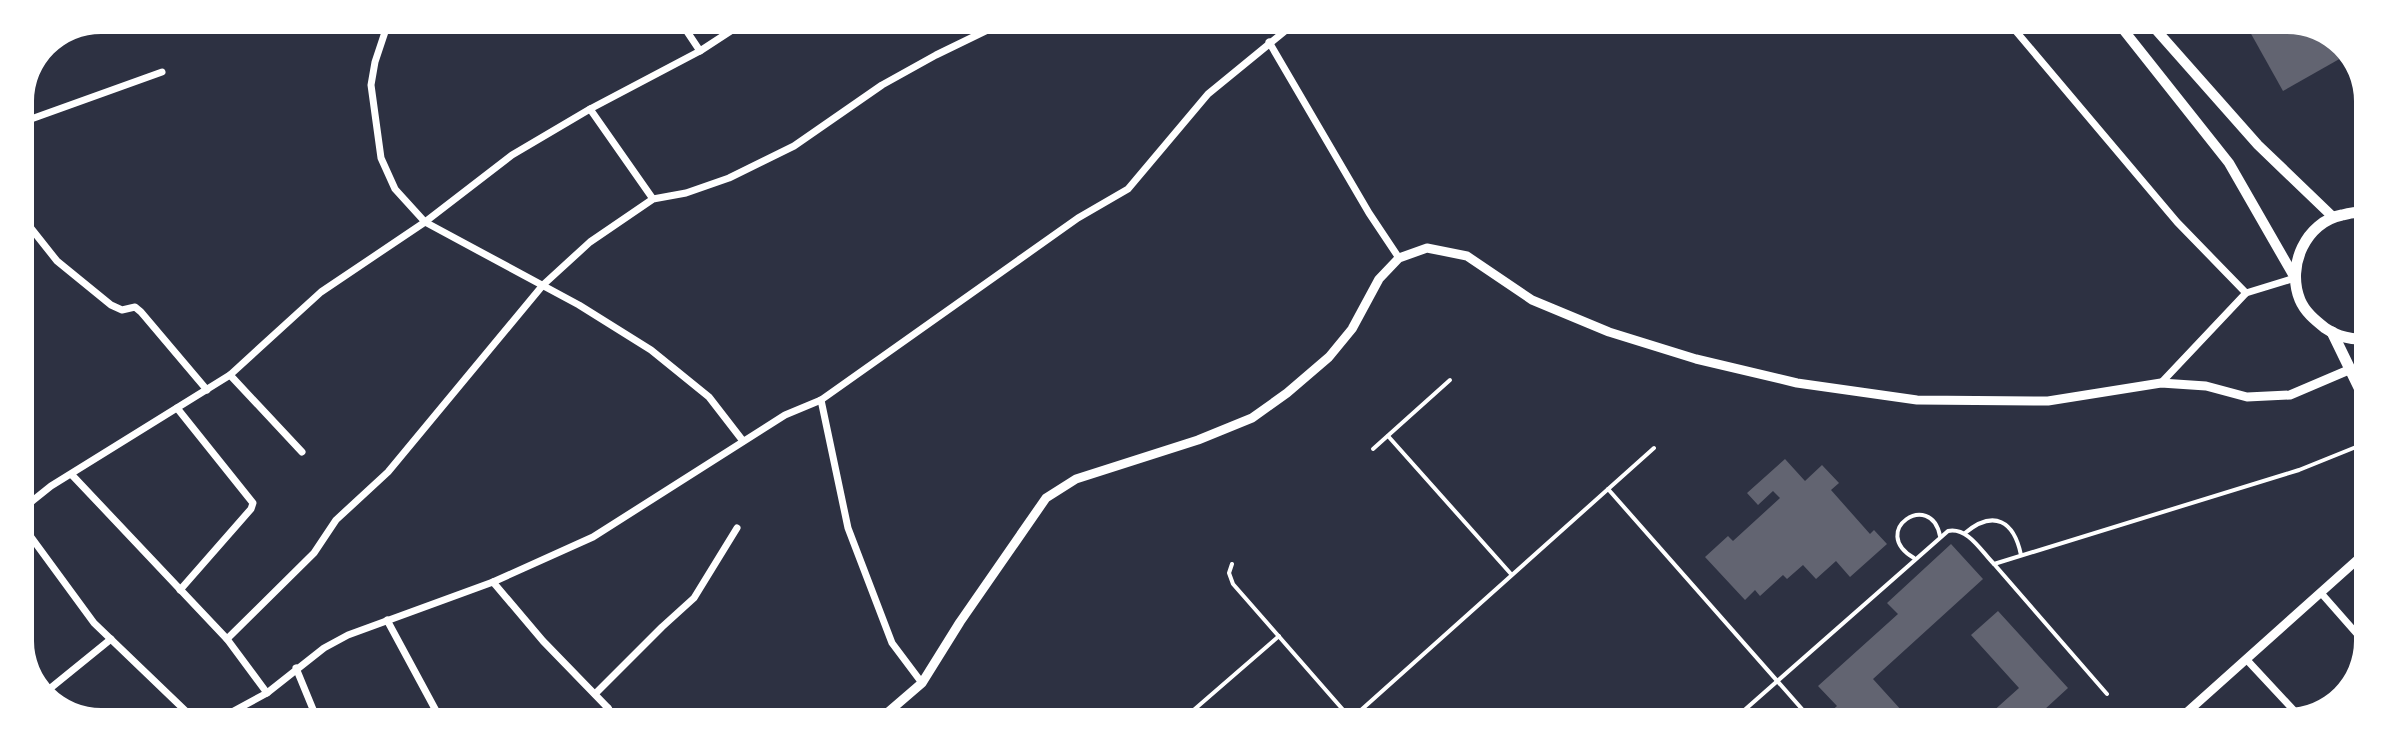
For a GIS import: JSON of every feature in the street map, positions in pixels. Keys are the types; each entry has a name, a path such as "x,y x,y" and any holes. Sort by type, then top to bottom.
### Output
{"main road":[{"path":"2127,34 2229,163 2295,278 2300,300 2313,319 2332,332 2354,339"},
{"path":"2160,34 2258,145 2333,217"},
{"path":"2295,278 2298,255 2312,232 2333,217 2354,214"},
{"path":"2332,332 2354,376"}],"street":[{"path":"384,34 371,85 381,158 395,189 425,222 579,305 651,350 709,397 743,441"},
{"path":"689,34 700,51"},
{"path":"34,500 230,375 321,292 425,222 512,155 726,34"},
{"path":"227,639 314,553 336,520 388,472 543,285 590,242 653,199 686,193 729,178 781,152 882,85 979,34"},
{"path":"241,708 267,693 324,648 348,635 493,582 593,537 785,415 821,400 1078,218 1128,189 1208,94 1280,34"},
{"path":"2018,34 2177,222 2246,293"},
{"path":"1269,42 1369,213 1399,258"},
{"path":"34,118 162,72"},
{"path":"590,109 653,199"},
{"path":"34,232 57,261 111,305 122,310 135,307 141,312 207,390"},
{"path":"893,708 922,683 1046,498 1076,479 1198,440 1252,418 1329,357 1352,329 1379,279 1399,258 1427,248 1467,256 1532,300 1609,332 1696,359 1797,383 1917,400 2048,401 2161,383 2206,386 2247,397 2290,395 2351,369"},
{"path":"2161,383 2246,293 2295,278"},
{"path":"230,375 302,452"},
{"path":"821,400 848,528 892,643 922,683"},
{"path":"177,408 253,503 180,590"},
{"path":"72,475 227,639 267,693"},
{"path":"595,694 694,598 737,528"},
{"path":"34,539 94,623 183,708"},
{"path":"2192,708 2354,563"},
{"path":"493,582 543,641 608,708"},
{"path":"2321,593 2354,630"},
{"path":"387,620 435,708"},
{"path":"52,686 111,639"},
{"path":"2246,659 2291,707"},
{"path":"296,668 312,708"}],"lane":[{"path":"1373,449 1450,380"},
{"path":"1388,436 1512,575"},
{"path":"1365,708 1654,448"},
{"path":"1994,564 2299,470 2354,448"},
{"path":"1608,489 1801,708"},
{"path":"1915,559 1899,545 1899,526 1905,519 1924,515 1932,519 1940,536"},
{"path":"1965,533 1993,519 2004,523 2018,540 2021,555"},
{"path":"1746,708 1940,536 1953,530 1965,533 2107,694"},
{"path":"1232,564 1229,573 1233,584 1342,708"},
{"path":"1196,708 1279,636"}],"building":[{"path":"2251,34 2304,36 2324,45 2339,59 2283,91"},
{"path":"1785,459 1805,481 1822,465 1839,483 1831,490 1870,534 1874,530 1887,544 1850,577 1836,561 1816,579 1803,565 1787,579 1783,575 1760,596 1755,590 1745,600 1705,557 1728,536 1733,541 1780,498 1773,491 1758,505 1747,493"},
{"path":"1951,544 1983,579 1873,679 1899,708 1835,708 1837,706 1818,686 1898,614 1887,603"},
{"path":"1998,611 2068,688 2046,708 1997,708 2019,688 1971,635"}]}
